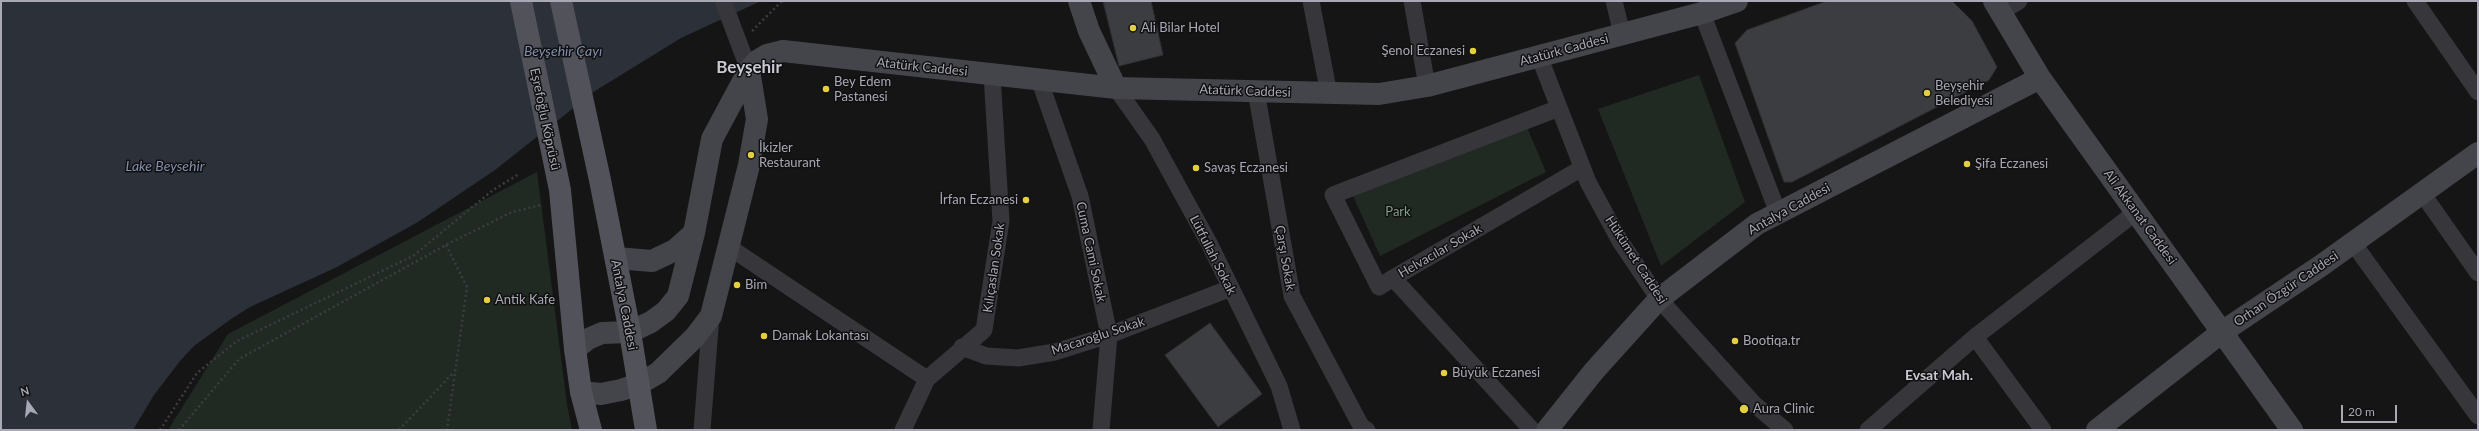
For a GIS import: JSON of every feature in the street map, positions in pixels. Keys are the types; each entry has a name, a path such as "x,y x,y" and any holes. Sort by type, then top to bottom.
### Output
{"main road":[{"name":"Eşrefoğlu Köprüsü","path":"521,1 560,195"},
{"name":"Antalya Caddesi","path":"561,1 616,258 646,430"},
{"path":"1080,1 1089,31 1116,88"},
{"name":"Atatürk Caddesi","path":"630,332 651,322 666,311 678,296 694,233 712,139 749,70 762,58 783,51 1116,88 1379,94 1427,86 1702,13 1737,1"},
{"name":"Ali Akkanat Caddesi","path":"1997,7 2040,78 2292,430"},
{"path":"581,392 611,392 639,384 658,373 676,357 711,316 749,165 757,119 749,70"},
{"name":"Antalya Caddesi","path":"1547,430 1594,370 1659,299 1757,224 2040,78"},
{"name":"Orhan Özgür Caddesi","path":"2096,430 2222,332 2353,243 2478,153"},
{"path":"560,195 575,349 581,392 592,430"},
{"path":"616,258 652,261 675,250 694,233"},
{"path":"575,349 588,339 602,333 630,332"}],"street":[{"path":"723,1 749,70"},
{"path":"1311,1 1329,94"},
{"path":"1412,1 1427,86"},
{"path":"1614,1 1622,34"},
{"path":"1997,7 2019,1"},
{"path":"2415,1 2478,92"},
{"path":"1702,13 1778,213"},
{"name":"Hükümet Caddesi","path":"1539,56 1582,168 1620,241 1659,299 1754,404 1785,430"},
{"name":"Kılıçaslan Sokak","path":"903,430 927,379 962,347 984,330 1001,221 992,75"},
{"name":"Cuma Cami Sokak","path":"1039,79 1080,196 1109,335 1101,430"},
{"name":"Lütfullah Sokak","path":"1116,88 1152,139 1231,288 1279,386 1290,429"},
{"name":"Çarşı Sokak","path":"1256,91 1292,296 1361,426 1367,430"},
{"path":"1393,278 1379,287 1334,195 1559,108"},
{"name":"Helvacılar Sokak","path":"1532,430 1393,278 1582,168"},
{"path":"2422,193 2478,273"},
{"path":"1868,430 1975,337 2136,212"},
{"path":"2353,243 2478,416"},
{"path":"729,247 927,379"},
{"name":"Macaroğlu Sokak","path":"962,347 986,356 1018,358 1055,352 1109,335 1231,288"},
{"path":"702,430 711,316"},
{"path":"1975,337 2043,430"}],"path":[{"path":"737,39 782,1"},
{"path":"160,430 197,373 237,341 413,256 493,190 519,174"},
{"path":"179,430 239,359 446,245 512,212 560,195"},
{"path":"446,245 466,287 446,430"},
{"path":"399,430 455,372"}],"green space":[{"path":"1699,75 1745,202 1661,266 1598,109"},
{"name":"Park","path":"1527,127 1546,172 1380,256 1353,196"},
{"path":"537,172 567,404 572,430 168,430 228,334"}],"water":[{"name":"Lake Beysehir","path":"1,1 761,1 681,38 595,91 495,170 418,222 337,267 250,307 231,319 194,346 180,361 154,395 133,430 1,430"}],"building":[{"name":"Ali Bilar Hotel","path":"1103,1 1151,1 1163,55 1119,66"},
{"name":"Beyşehir Belediyesi","path":"1827,1 1952,1 1972,21 1997,67 1989,80 1792,182 1784,182 1735,43 1747,30"},
{"path":"1210,323 1262,394 1218,427 1165,355"}],"place":[{"name":"Ali Bilar Hotel","path":"1133,28"},
{"name":"Şenol Eczanesi","path":"1473,51"},
{"name":"Bey Edem Pastanesi","path":"826,89"},
{"name":"Beyşehir Belediyesi","path":"1927,93"},
{"name":"İkizler Restaurant","path":"751,155"},
{"name":"Şifa Eczanesi","path":"1967,164"},
{"name":"Savaş Eczanesi","path":"1196,168"},
{"name":"İrfan Eczanesi","path":"1026,200"},
{"name":"Bim","path":"737,285"},
{"name":"Antik Kafe","path":"487,300"},
{"name":"Damak Lokantası","path":"764,336"},
{"name":"Bootiqa.tr","path":"1735,341"},
{"name":"Büyük Eczanesi","path":"1444,373"},
{"name":"Aura Clinic","path":"1744,409"}],"district":[{"name":"Beyşehir","path":"749,68"},
{"name":"Evsat Mah.","path":"1939,375"}],"water label":[{"name":"Beyşehir Çayı","path":"563,51"}]}
